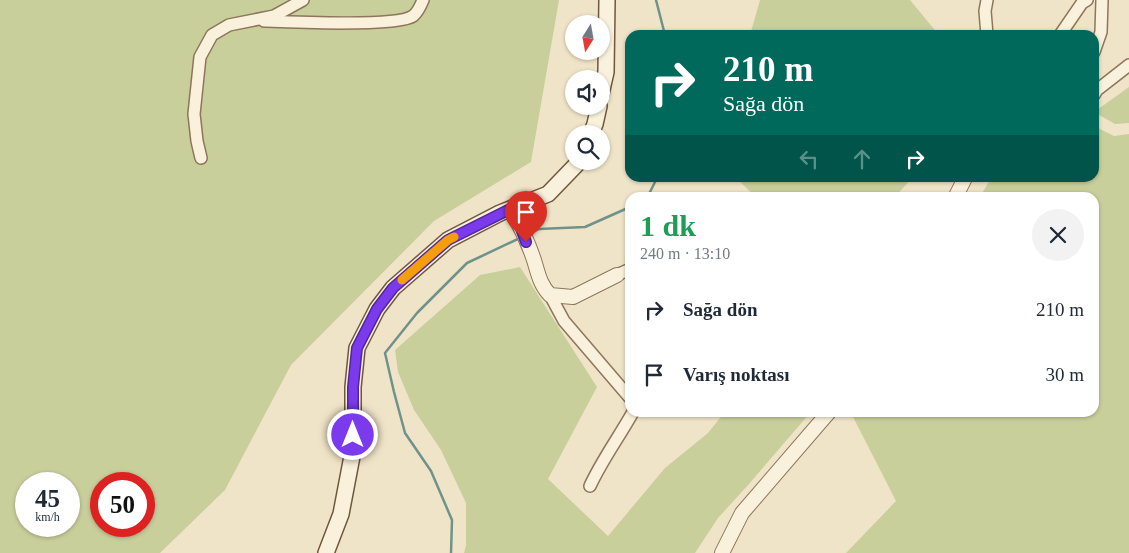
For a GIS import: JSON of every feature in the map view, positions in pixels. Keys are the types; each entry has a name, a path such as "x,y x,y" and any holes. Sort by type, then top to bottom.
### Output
{"main road":[{"path":"606,70 607,0"},
{"path":"326,553 340,514 353,451 353,387 357,348 377,309 393,288 448,240 510,209 548,194 571,170"}],"street":[{"path":"201,158 196,141 194,114 200,56 212,35 229,25 274,16 303,0"},
{"path":"248,20 396,22 413,16 423,0"},
{"path":"987,0 985,11 987,30"},
{"path":"1099,38 1101,32 1102,0"},
{"path":"1064,30 1084,1"},
{"path":"1099,88 1129,66"},
{"path":"510,209 519,223 534,260 539,280 550,295 564,321 625,392"},
{"path":"550,295 573,297 624,272"},
{"path":"590,486 599,466 611,450 630,417"},
{"path":"722,553 742,513 825,417"}],"green space":[{"path":"0,0 559,0 531,162 434,221 291,365 225,490 160,553 0,553"},
{"path":"760,0 910,0 935,30 751,30"},
{"path":"1129,87 1129,123 1115,124 1099,115 1099,108"},
{"path":"1099,128 1114,136 1129,134 1129,553 846,553 896,501 853,417 1099,417 1099,192 983,192 989,182 1099,182"},
{"path":"740,182 908,182 899,192 751,192"},
{"path":"520,267 597,387 548,479 608,536 665,468 708,433 721,417 807,417 718,518 695,553 464,553 466,545 466,503 441,450 414,410 398,372 395,350 480,275"}],"waterway":[{"path":"656,0 664,30"},
{"path":"650,192 655,182"},
{"path":"529,234 539,229 585,227 625,209"},
{"path":"451,553 452,520 431,471 405,433 385,353 417,313 467,263 520,238"}],"slow traffic":[{"path":"402,280 448,240 454,237"}],"route":[{"path":"353,435 353,387 357,348 377,309 393,288 448,240 510,209 519,223 526,242"}]}
